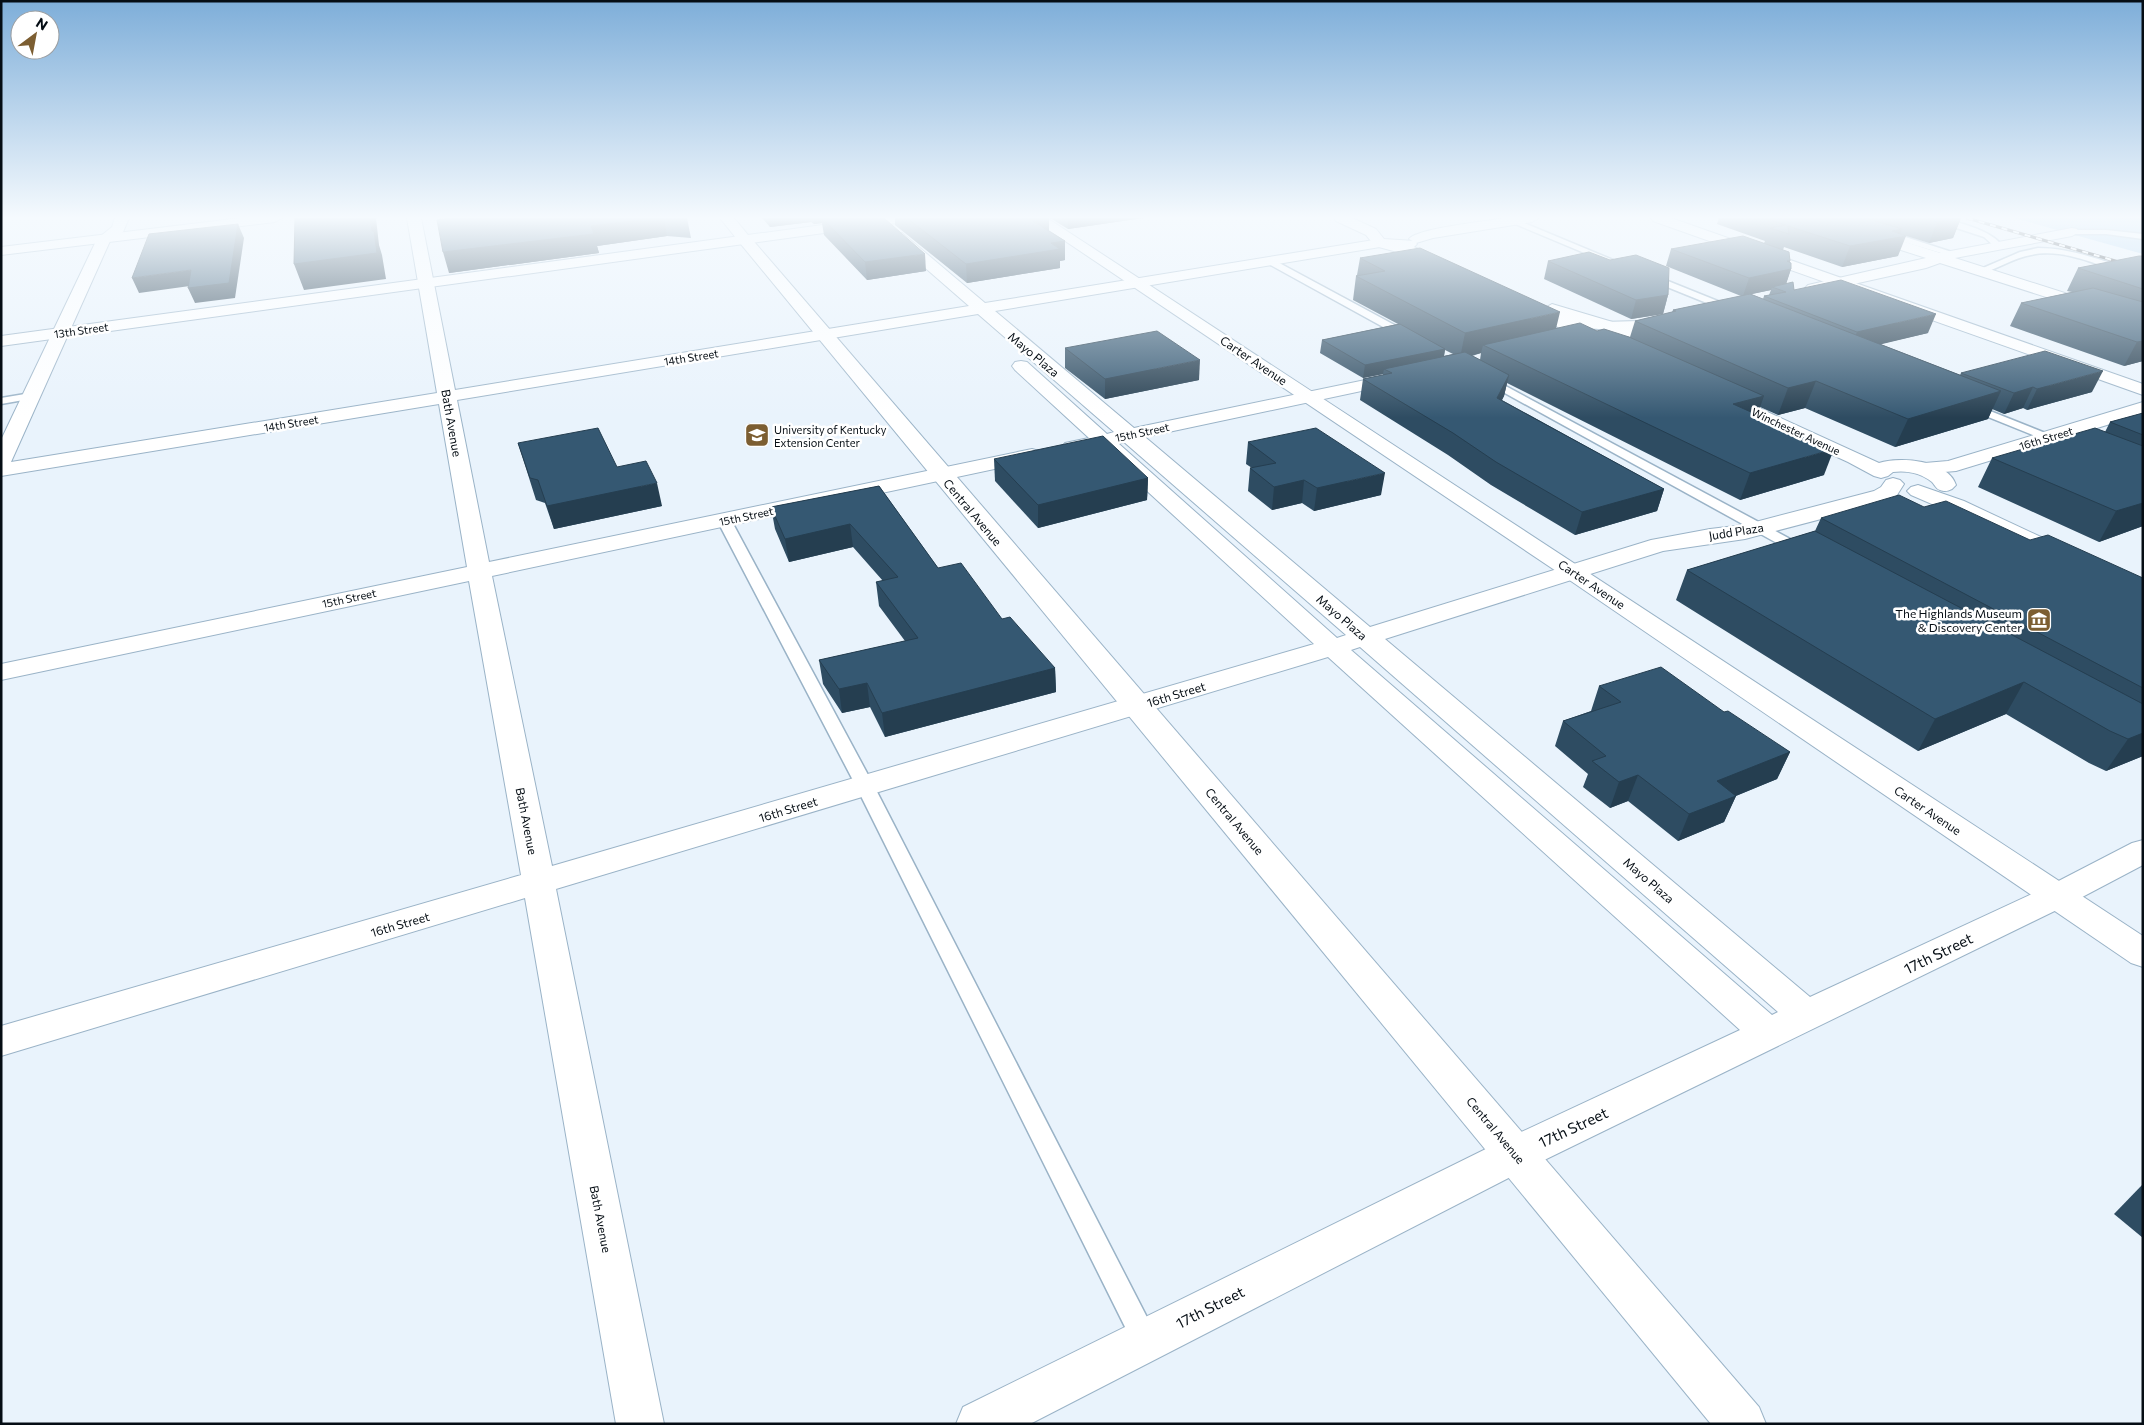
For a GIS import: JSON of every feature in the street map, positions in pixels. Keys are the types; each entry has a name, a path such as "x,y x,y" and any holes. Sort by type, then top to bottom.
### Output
{"main road":[{"path":"1,462 80,284"},
{"name":"13th Street","path":"1,341 416,284"},
{"name":"Bath Avenue","path":"427,284 479,571 640,1424"},
{"name":"Central Avenue","path":"782,284 1742,1424"},
{"name":"Mayo Plaza","path":"943,284 972,310 1129,434 1807,1016"},
{"name":"14th Street","path":"1,470 1136,284"},
{"name":"Carter Avenue","path":"1140,284 2143,954"},
{"path":"1798,291 1832,284"},
{"path":"1844,284 2143,390"},
{"path":"2022,284 2143,323"},
{"path":"1633,341 1602,325 1563,314 1513,295 1558,320 1574,334 1600,344 1633,341 1693,314 1725,307 1743,309"},
{"name":"Mayo Plaza","path":"972,310 1102,440 1332,647 1770,1034"},
{"path":"1556,343 1574,334 1579,324 1602,325"},
{"name":"15th Street","path":"1,672 1413,375"},
{"name":"Winchester Avenue","path":"1711,387 1855,458 1899,473"},
{"name":"16th Street","path":"1918,491 1940,491 1945,488 1945,477 2049,438 2143,408"},
{"path":"1899,473 1945,477 1974,501 2056,547 1918,491 1899,473"},
{"name":"Judd Plaza","path":"1573,572 1659,545 1761,528 1882,496 1890,491 1899,473"},
{"name":"16th Street","path":"1,1041 1137,706 1573,572"},
{"name":"17th Street","path":"980,1424 1516,1154 2057,896 2143,851"}],"lane":[{"path":"1312,284 1418,342"},
{"path":"1669,284 1725,307"},
{"path":"1478,374 1813,557"},
{"path":"1,400 31,396"},
{"path":"1956,400 2067,445"},
{"path":"724,520 865,786 1145,1340"}],"building":[{"path":"189,284 217,284 188,288"},
{"path":"1372,284 1500,284 1560,312 1465,333"},
{"path":"1601,284 1668,284 1668,295 1636,300"},
{"path":"1782,284 1793,284 1794,290 1820,284 1854,284 1936,314 1857,332 1764,296 1786,292 1772,287"},
{"path":"2129,284 2143,284 2143,289"},
{"path":"2093,288 2143,302 2143,341 2137,342 2021,303"},
{"path":"1750,294 2001,391 1908,419 1816,381 1788,388 1635,321 1676,311 1673,310"},
{"path":"1580,323 1597,331 1604,329 1629,337 1764,396 1733,404 1834,449 1750,473 1483,345"},
{"path":"1400,324 1445,349 1365,365 1322,340"},
{"path":"1157,331 1200,360 1105,379 1065,348"},
{"path":"2045,351 2103,371 2037,389 2033,387 2014,393 1961,373"},
{"path":"1465,352 1509,375 1497,398 1664,489 1582,512 1496,462 1453,433 1363,379 1392,373 1384,369"},
{"path":"2143,413 2143,435 2110,422"},
{"path":"598,428 617,467 646,461 657,483 547,506 538,480 530,478 518,443"},
{"path":"1316,428 1385,473 1317,488 1304,480 1274,487 1250,468 1276,463 1248,442"},
{"path":"2095,428 2143,446 2143,503 2116,511 1992,458"},
{"path":"1103,436 1148,478 1038,505 994,459"},
{"path":"879,486 938,568 961,563 1002,619 1010,617 1055,668 882,713 867,683 839,689 819,660 918,638 876,582 898,577 850,524 785,539 771,507"},
{"path":"1899,495 1924,507 1946,501 2030,540 2048,535 2143,578 2143,688 1821,518"},
{"path":"1815,531 2143,704 2143,733 2128,739 2110,731 2024,682 1935,719 1687,570"},
{"path":"1661,667 1724,712 1728,711 1790,752 1717,781 1736,796 1689,814 1638,775 1619,782 1592,761 1606,756 1563,721 1621,702 1599,686"}],"place":[{"name":"University of Kentucky Extension Center","path":"757,435"},
{"name":"The Highlands Museum & Discovery Center","path":"2039,620"}]}
